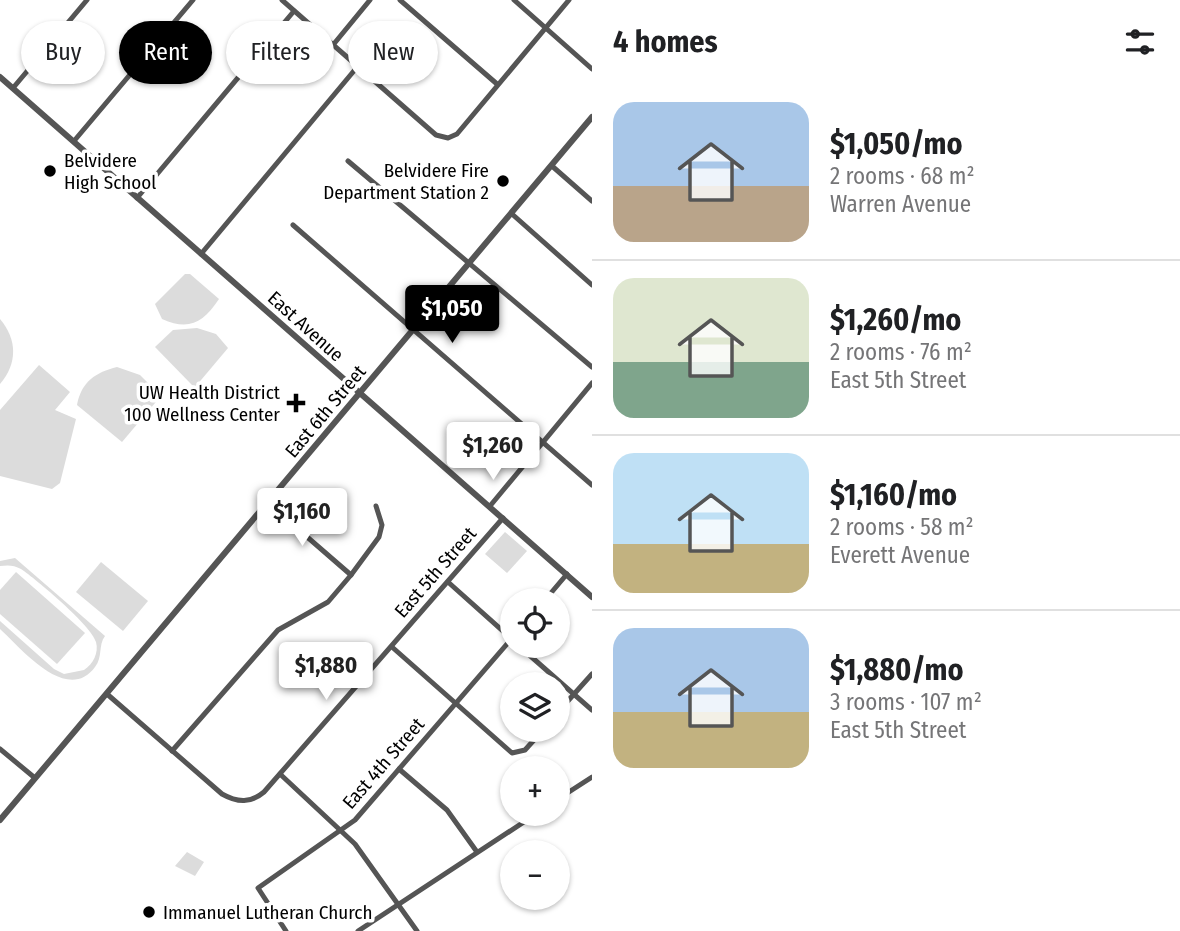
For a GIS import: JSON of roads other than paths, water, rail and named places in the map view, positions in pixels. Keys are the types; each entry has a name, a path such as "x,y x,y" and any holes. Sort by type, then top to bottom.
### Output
{"street":[{"path":"13,88 87,0"},
{"path":"74,141 193,0"},
{"path":"282,0 306,21"},
{"path":"348,57 334,45 370,0"},
{"path":"400,0 497,84"},
{"path":"514,0 592,69"},
{"path":"378,84 436,135 448,138 457,134 569,0"},
{"path":"137,198 294,11"},
{"name":"East Avenue","path":"0,77 592,597"},
{"path":"201,254 348,78"},
{"name":"East 6th Street","path":"0,820 472,264 592,117"},
{"path":"348,161 426,230 472,264 592,367"},
{"path":"552,166 592,201"},
{"path":"512,215 592,285"},
{"path":"293,225 592,485"},
{"path":"490,506 592,383"},
{"path":"268,503 351,575"},
{"path":"107,694 172,751 278,631 328,601 351,575 379,537 382,525 376,506"},
{"name":"East 5th Street","path":"172,751 222,794 237,801 247,801 261,795 503,518"},
{"path":"555,588 567,574"},
{"path":"448,582 500,628"},
{"path":"392,647 509,751 517,754 526,750 533,742"},
{"name":"East 4th Street","path":"286,931 258,888 343,831 500,653"},
{"path":"533,658 592,710"},
{"path":"570,698 592,674"},
{"path":"0,749 35,778"},
{"path":"399,769 447,810 477,852"},
{"path":"280,774 343,831 417,931"},
{"path":"570,791 592,777"},
{"path":"358,931 517,826"}],"place":[{"name":"Belvidere High School","path":"50,171"},
{"name":"Belvidere Fire Department Station 2","path":"503,181"},
{"name":"UW Health District 100 Wellness Center","path":"296,403"},
{"name":"Immanuel Lutheran Church","path":"149,912"}]}
